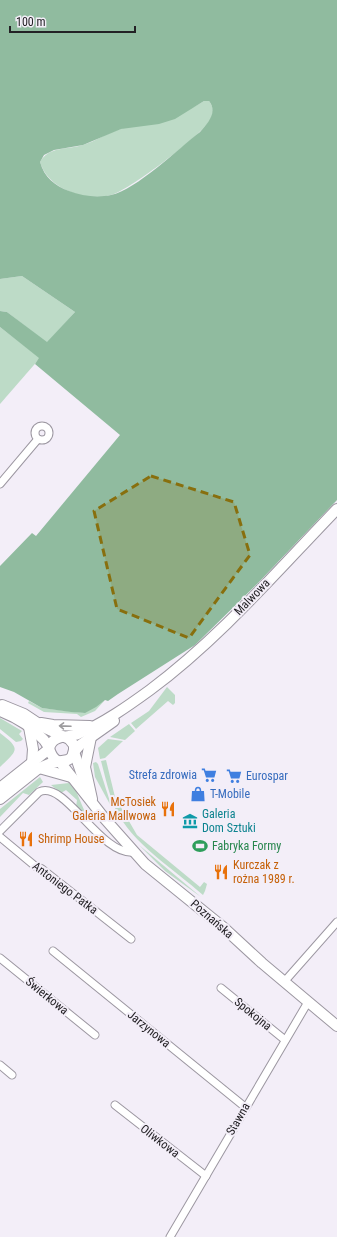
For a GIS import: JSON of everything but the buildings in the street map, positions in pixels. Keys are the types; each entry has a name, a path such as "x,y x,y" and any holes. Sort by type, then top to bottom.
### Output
{"street":[{"path":"0,484 38,439"},
{"name":"Malwowa","path":"74,752 91,737 141,702 163,680 222,628 337,509"},
{"name":"Malwowa","path":"64,737 76,734 93,726 130,704 163,680"},
{"path":"0,705 19,711 33,725 44,740 52,756 60,762"},
{"path":"0,711 64,737 72,742 77,766 93,802"},
{"path":"33,725 93,726"},
{"path":"33,725 33,749 36,766"},
{"path":"0,799 36,766 55,739 64,737"},
{"path":"91,737 87,753 86,767 93,802"},
{"path":"0,788 36,766 68,760 74,752"},
{"name":"Poznańska","path":"60,762 145,864 224,928 284,982 337,1026"},
{"path":"36,766 69,774"},
{"path":"0,831 39,792 48,789 54,792 78,812 106,841 121,851 134,852"},
{"name":"Antoniego Patka","path":"0,837 35,866 42,869 131,939"},
{"path":"284,982 337,922"},
{"name":"Jarzynowa","path":"53,951 245,1107"},
{"name":"Świerkowa","path":"0,958 95,1035"},
{"name":"Spokojna","path":"221,988 285,1040"},
{"name":"Stawna","path":"170,1237 308,1002"},
{"path":"0,1065 12,1075"},
{"name":"Oliwkowa","path":"115,1105 206,1176"}],"highlighted area":[{"path":"151,476 234,502 250,555 189,638 117,609 94,511"}],"green space":[{"path":"0,0 337,0 337,500 258,583 195,645 108,701 105,700 85,713 42,708 14,692 0,687 0,566 32,533 36,536 120,435 35,364 39,358 0,327 0,311 7,312 47,342 75,312 22,276 0,279","holes":["204,101 209,101 213,109 211,117 200,132 157,168 121,192 100,196 74,193 55,184 44,172 40,162 44,155 54,150 83,145 121,129 159,124 175,119"]},
{"path":"204,101 209,101 212,106 213,115 201,130 178,151 149,173 123,190 114,194 93,197 70,192 60,187 44,172 40,162 48,153 59,149 77,147 120,129 174,115"},
{"path":"22,276 75,312 47,343 7,312 0,311 0,279"},
{"path":"0,327 40,358 0,404"},
{"path":"167,687 175,695 175,703 173,705 168,701 136,729 131,723 149,711"},
{"path":"105,700 95,711 81,717 77,714 44,712 28,703 29,701 42,708 83,713"},
{"path":"0,718 22,731 19,734 23,739 21,741 16,742 0,729"},
{"path":"129,724 135,731 125,740 110,737"},
{"path":"0,733 14,746 15,750 11,757 0,767"},
{"path":"108,739 123,741 105,758 100,759 98,748"},
{"path":"106,760 115,797 137,835 200,887 204,882 207,884 203,895 154,855 122,821 115,808 107,785 101,761"},
{"path":"96,762 98,764 112,808 95,777 93,763"},
{"path":"40,777 43,782 29,795 23,793 0,817 0,809"},
{"path":"69,783 76,791 87,817 76,807 77,800 66,790 61,793 51,785"},
{"path":"139,845 201,897 165,871"}],"place":[{"name":"Strefa zdrowia","path":"209,775"},
{"name":"Eurospar","path":"234,776"},
{"name":"T-Mobile","path":"198,794"},
{"name":"McTosiek Galeria Mallwowa","path":"168,809"},
{"name":"Galeria Dom Sztuki","path":"190,821"},
{"name":"Shrimp House","path":"26,839"},
{"name":"Fabryka Formy","path":"200,846"},
{"name":"Kurczak z rożna 1989 r.","path":"221,872"}]}
